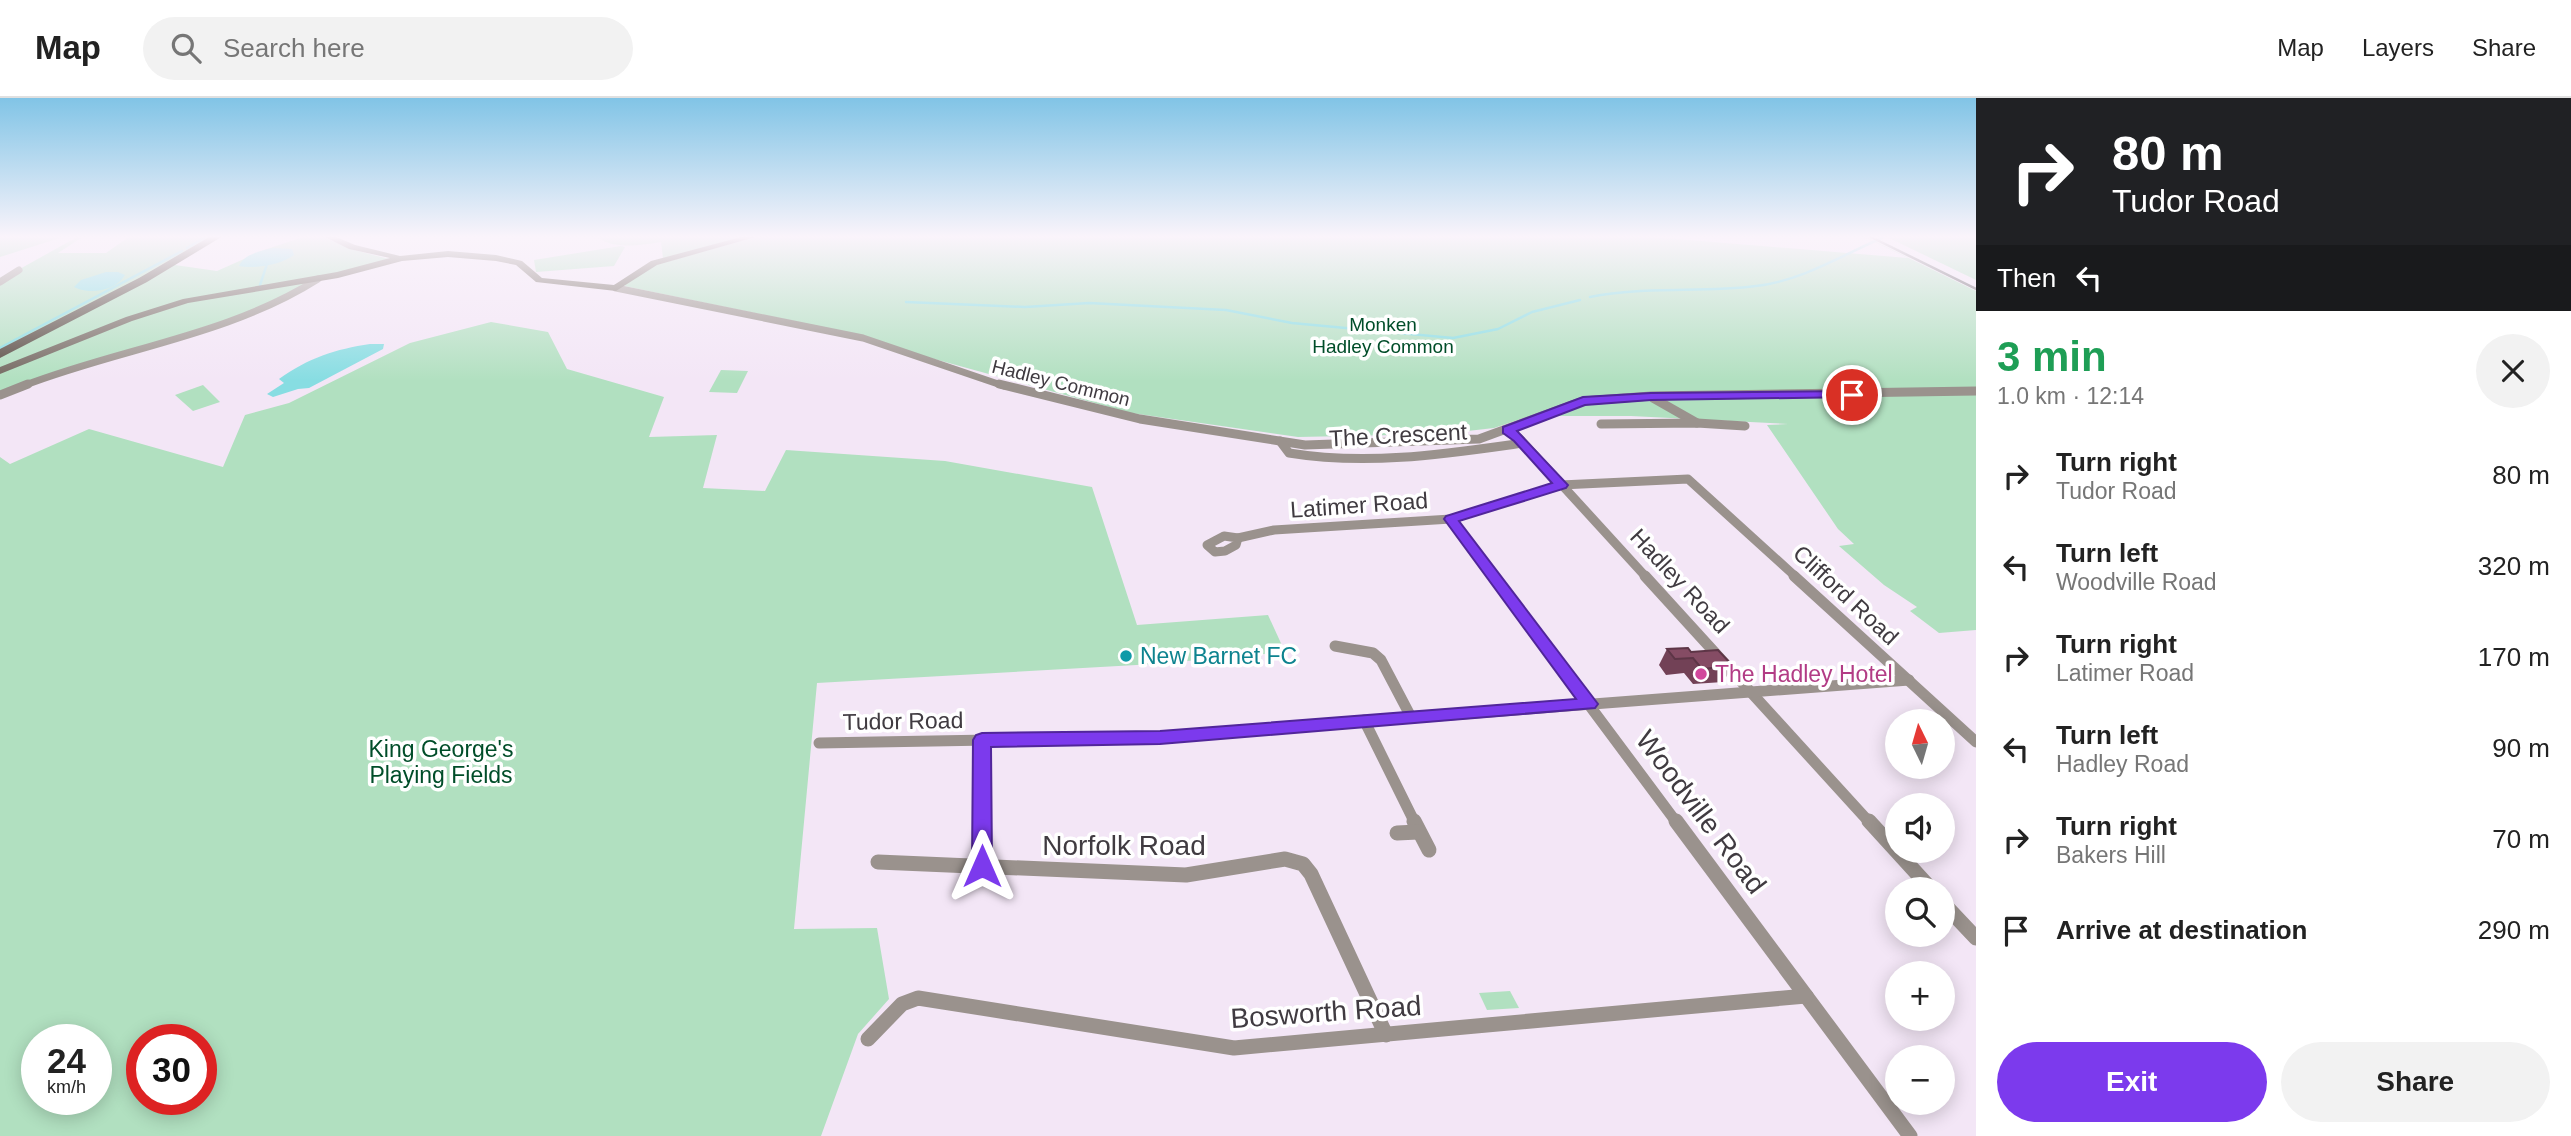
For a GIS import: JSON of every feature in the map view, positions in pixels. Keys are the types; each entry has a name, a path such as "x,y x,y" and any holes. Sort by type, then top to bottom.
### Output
{"main road":[{"path":"0,354 134,284"}],"street":[{"path":"0,371 158,309 218,294 282,284"},
{"path":"0,395 76,367 178,338 258,311 310,284"},
{"path":"582,284 616,288 621,284"},
{"name":"Hadley Common","path":"616,288 863,338 1012,389 1049,398 1162,423 1280,442 1326,446 1479,439 1583,401 1651,396 1976,391"},
{"path":"1651,396 1697,423"},
{"path":"1601,424 1697,423 1745,426"},
{"name":"Hadley Road","path":"1507,430 1523,443 1920,877"},
{"name":"The Crescent","path":"1280,442 1289,453 1325,459 1414,458 1523,443"},
{"name":"Latimer Road","path":"1238,538 1274,530 1451,519 1561,485 1688,479"},
{"name":"Clifford Road","path":"1688,479 1976,742"},
{"name":"Woodville Road","path":"1451,519 1910,1136"},
{"path":"1335,646 1376,650 1411,717"},
{"name":"Tudor Road","path":"819,743 1160,737 1909,680"},
{"path":"1364,720 1429,850"},
{"path":"982,740 982,866"},
{"path":"1397,833 1419,832"},
{"name":"Norfolk Road","path":"878,862 1186,875 1276,860 1294,860 1303,864 1311,874 1386,1035"},
{"path":"1955,916 1976,938"},
{"name":"Bosworth Road","path":"868,1039 902,1004 918,998 1234,1048 1806,996"}],"green space":[{"path":"0,284 305,284 256,310 0,394"},
{"name":"Monken Hadley Common","path":"1963,284 1976,291 1976,630 1939,633 1910,611 1917,607 1884,585 1839,546 1854,544 1838,529 1767,425 1788,424 1631,416 1530,416 1494,428 1441,434 1298,437 1131,413 803,323 624,286"},
{"name":"King George's Playing Fields","path":"491,322 548,332 567,369 664,397 649,437 717,435 703,488 765,491 786,450 945,461 1092,487 1137,625 1268,615 1285,652 1154,664 817,683 794,929 877,928 889,999 858,1034 821,1136 0,1136 0,457 10,464 89,429 223,467 245,415 289,403 410,343"},
{"path":"721,370 748,371 737,393 709,392"},
{"path":"203,385 220,402 193,411 175,395"},
{"path":"1510,991 1519,1008 1487,1010 1479,993"}],"water":[{"path":"77,284 116,284 94,291 74,287"},
{"path":"370,344 384,344 383,349 309,388 273,397 267,394 284,383 279,379 312,360"}],"building":[{"path":"1688,648 1691,652 1718,650 1733,666 1702,669 1693,658 1675,659 1667,649"}],"waterway":[{"path":"0,348 119,284"},
{"path":"1590,297 1765,284"},
{"path":"906,302 1025,307 1089,303 1226,310 1292,323 1453,338 1498,329 1532,312 1580,300"}],"railway":[{"path":"1967,284 1976,289"}],"place":[{"name":"New Barnet FC","path":"1126,656"},
{"name":"The Hadley Hotel","path":"1701,674"}],"route":[{"path":"982,866 982,740 1160,737 1589,704 1451,519 1561,485 1519,438 1507,430 1583,401 1651,396 1852,395"}]}
